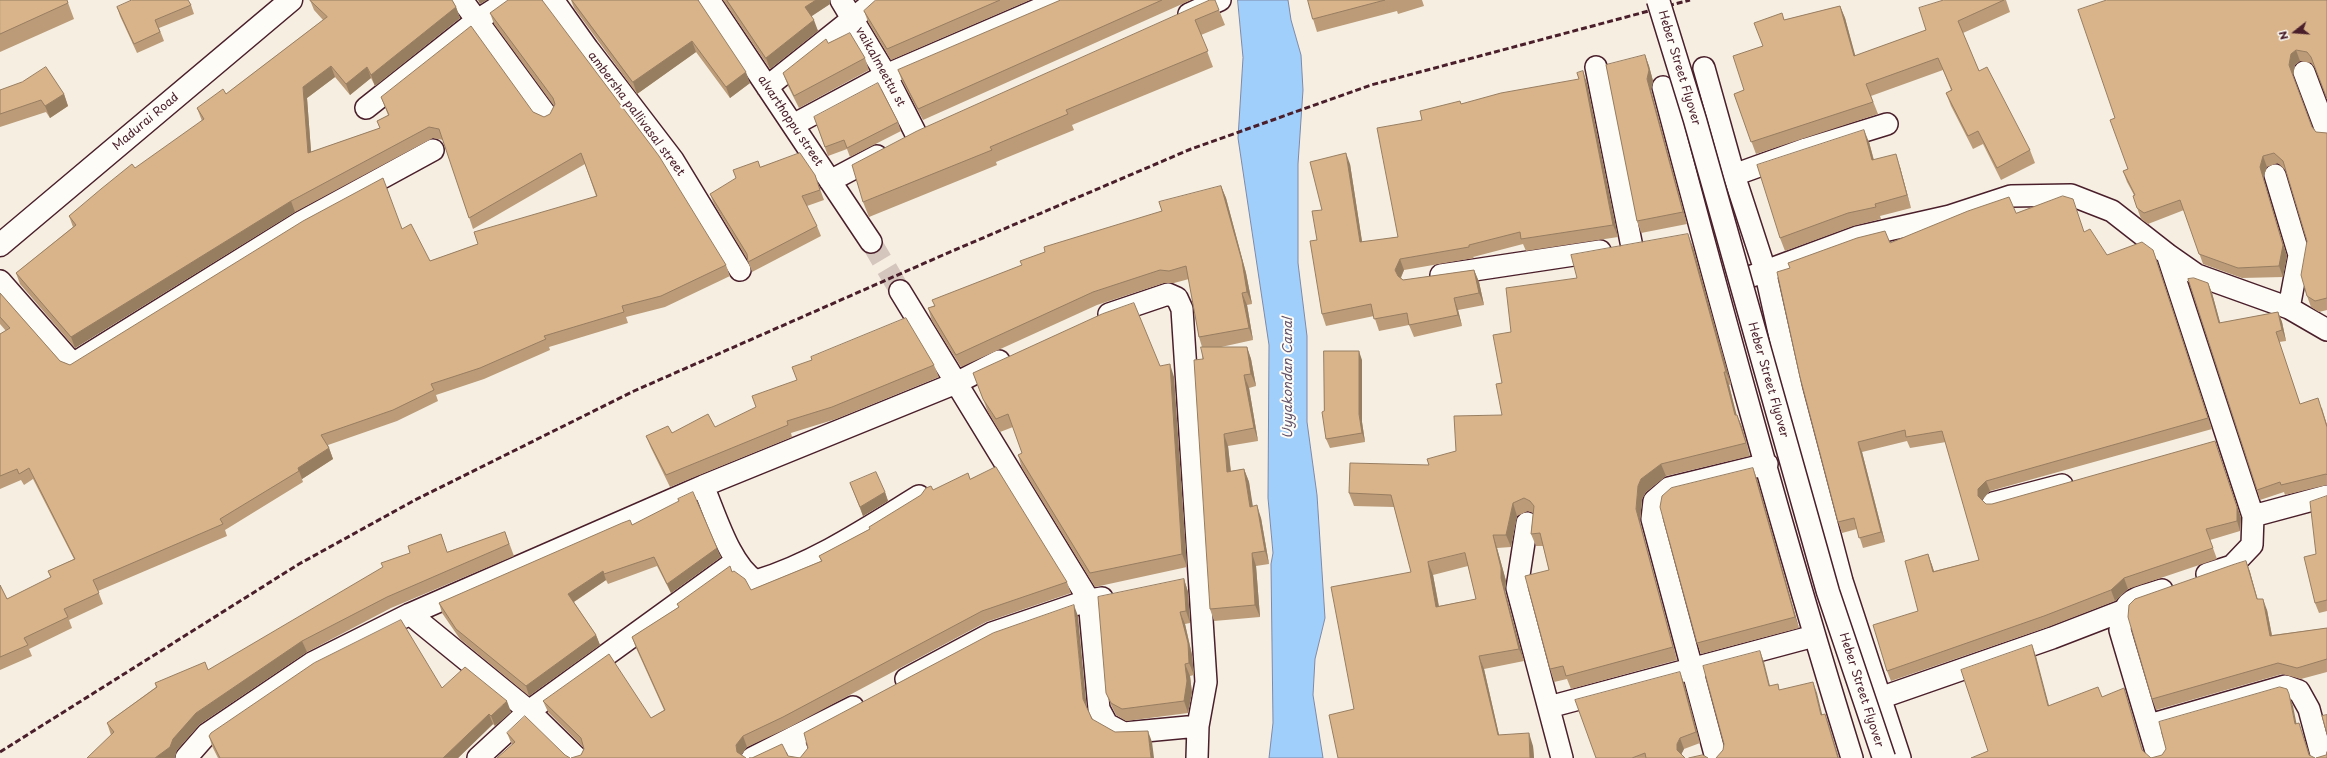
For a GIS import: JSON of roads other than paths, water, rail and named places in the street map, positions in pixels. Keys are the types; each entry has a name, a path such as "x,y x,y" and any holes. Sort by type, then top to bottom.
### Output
{"street":[{"name":"Madurai Road","path":"0,244 291,0"},
{"path":"462,0 547,116"},
{"path":"366,108 476,21 509,0"},
{"name":"ambersha pallivasal street","path":"553,0 588,49 673,160 740,270"},
{"name":"alvarthoppu street","path":"709,0 871,242"},
{"name":"vaikalmeettu st","path":"830,181 924,133 886,75 854,19 841,0"},
{"path":"767,87 876,0"},
{"path":"793,125 886,75 1060,0"},
{"path":"1170,23 1220,0"},
{"name":"Heber Street Flyover","path":"1658,0 1695,120 1828,592 1884,758"},
{"path":"1419,278 1640,245 1596,67"},
{"path":"1704,68 1734,175 1765,270 1792,391 1842,581 1900,758"},
{"path":"2304,72 2327,132"},
{"path":"1663,86 1694,235 1719,294 1814,636 1852,758"},
{"path":"1734,175 1806,149 1887,124"},
{"path":"0,281 73,364 301,222 433,150"},
{"path":"2275,174 2299,255 2289,308"},
{"path":"1719,294 1765,270 1857,237 1950,216 2011,196 2071,195 2112,211 2167,254 2197,274 2289,308 2327,330"},
{"path":"1880,698 2052,638 2122,611 2132,600 2232,566 2252,545 2253,516 2167,254"},
{"path":"900,291 1090,600 1099,708 1107,724 1124,733 1198,726"},
{"path":"1089,322 1168,294 1177,298 1180,304 1184,342 1206,682 1198,726 1196,758"},
{"path":"186,758 207,734 312,663 410,614 703,486 956,382 1020,352"},
{"path":"2205,444 2228,437"},
{"path":"1692,758 1715,755 1693,668 1652,520 1654,501 1669,488 1767,464"},
{"path":"1993,503 2084,479"},
{"path":"703,486 736,561 748,576 756,581 783,572 851,538 919,496"},
{"path":"2253,516 2327,496"},
{"path":"1527,523 1517,588 1562,758"},
{"path":"478,758 529,711 736,561"},
{"path":"1177,582 1199,577"},
{"path":"890,687 992,633 1090,600 1119,594"},
{"path":"2122,611 2120,630 2158,758"},
{"path":"410,614 529,711 576,758"},
{"path":"1549,707 1814,636"},
{"path":"2149,725 2285,686 2299,691 2309,709 2322,758"},
{"path":"752,758 793,739 869,698"},
{"path":"793,739 800,758"}],"water":[{"name":"Uyyakondan Canal","path":"1238,0 1288,0 1291,20 1301,55 1303,90 1298,164 1298,263 1307,336 1307,422 1317,495 1325,618 1315,659 1313,695 1323,758 1269,758 1273,723 1271,564 1273,553 1268,498 1269,345 1238,138 1243,58"}],"tunnel":[{"path":"871,242 900,291"}],"railway":[{"path":"0,752 299,564 415,500 634,391 943,255 1191,149 1371,85 1690,0"}]}
